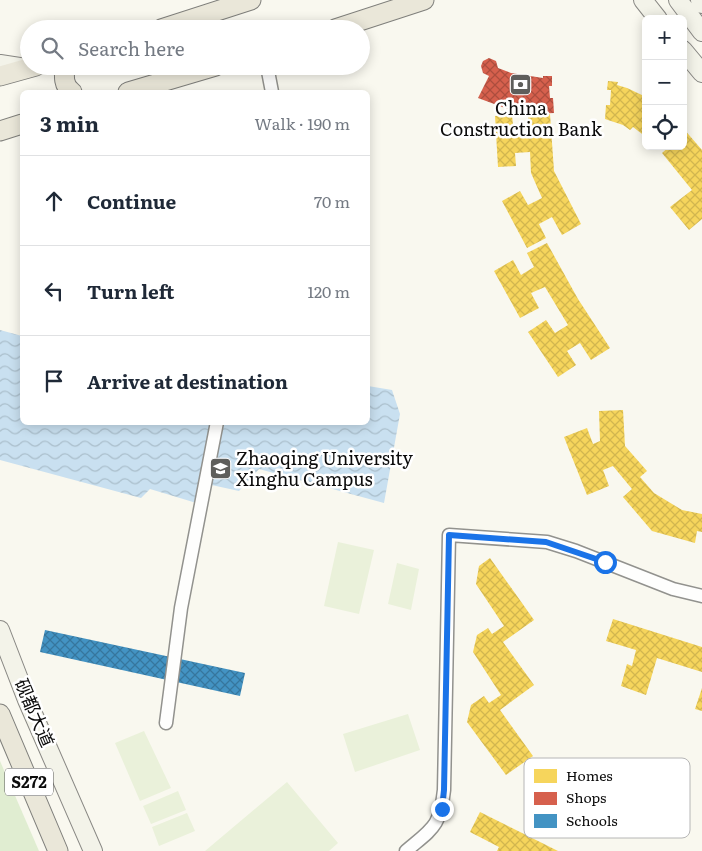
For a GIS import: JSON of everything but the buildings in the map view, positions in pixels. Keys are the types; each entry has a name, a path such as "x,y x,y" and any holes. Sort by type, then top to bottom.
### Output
{"main road":[{"path":"189,20 251,0"},
{"path":"363,20 424,0"},
{"path":"0,76 20,70"},
{"path":"64,75 69,90"},
{"path":"135,90 186,75"},
{"path":"0,131 20,125"},
{"name":"砚都大道","path":"0,714 58,851"}],"street":[{"path":"643,0 655,15"},
{"path":"678,0 702,32"},
{"path":"700,0 702,4"},
{"path":"687,55 702,74"},
{"path":"0,64 20,66"},
{"path":"269,75 272,90"},
{"path":"166,723 181,608 216,425"},
{"path":"406,851 435,826 442,809 444,790 449,535 546,542 576,551 673,589 702,596"},
{"name":"砚都大道","path":"0,630 27,700 94,851"},
{"path":"0,664 27,700"}],"green space":[{"path":"338,542 374,550 359,614 324,606"},
{"path":"397,563 419,569 411,610 388,604"},
{"path":"408,714 420,750 355,772 343,734"},
{"path":"144,731 171,788 140,801 115,743"},
{"path":"0,761 39,851 0,851"},
{"path":"287,782 338,843 329,851 205,851"},
{"path":"178,791 186,810 151,824 143,806"},
{"path":"187,813 195,831 159,846 152,827"}],"water":[{"path":"0,330 20,335 20,425 370,425 370,386 392,390 400,414 384,503 259,469 239,491 207,484 203,505 150,489 141,498 0,460"}],"place":[{"name":"China Construction Bank","path":"521,84"},
{"name":"Zhaoqing University Xinghu Campus","path":"220,469"}],"route":[{"path":"442,809 444,790 449,535 546,542 605,562"}]}
